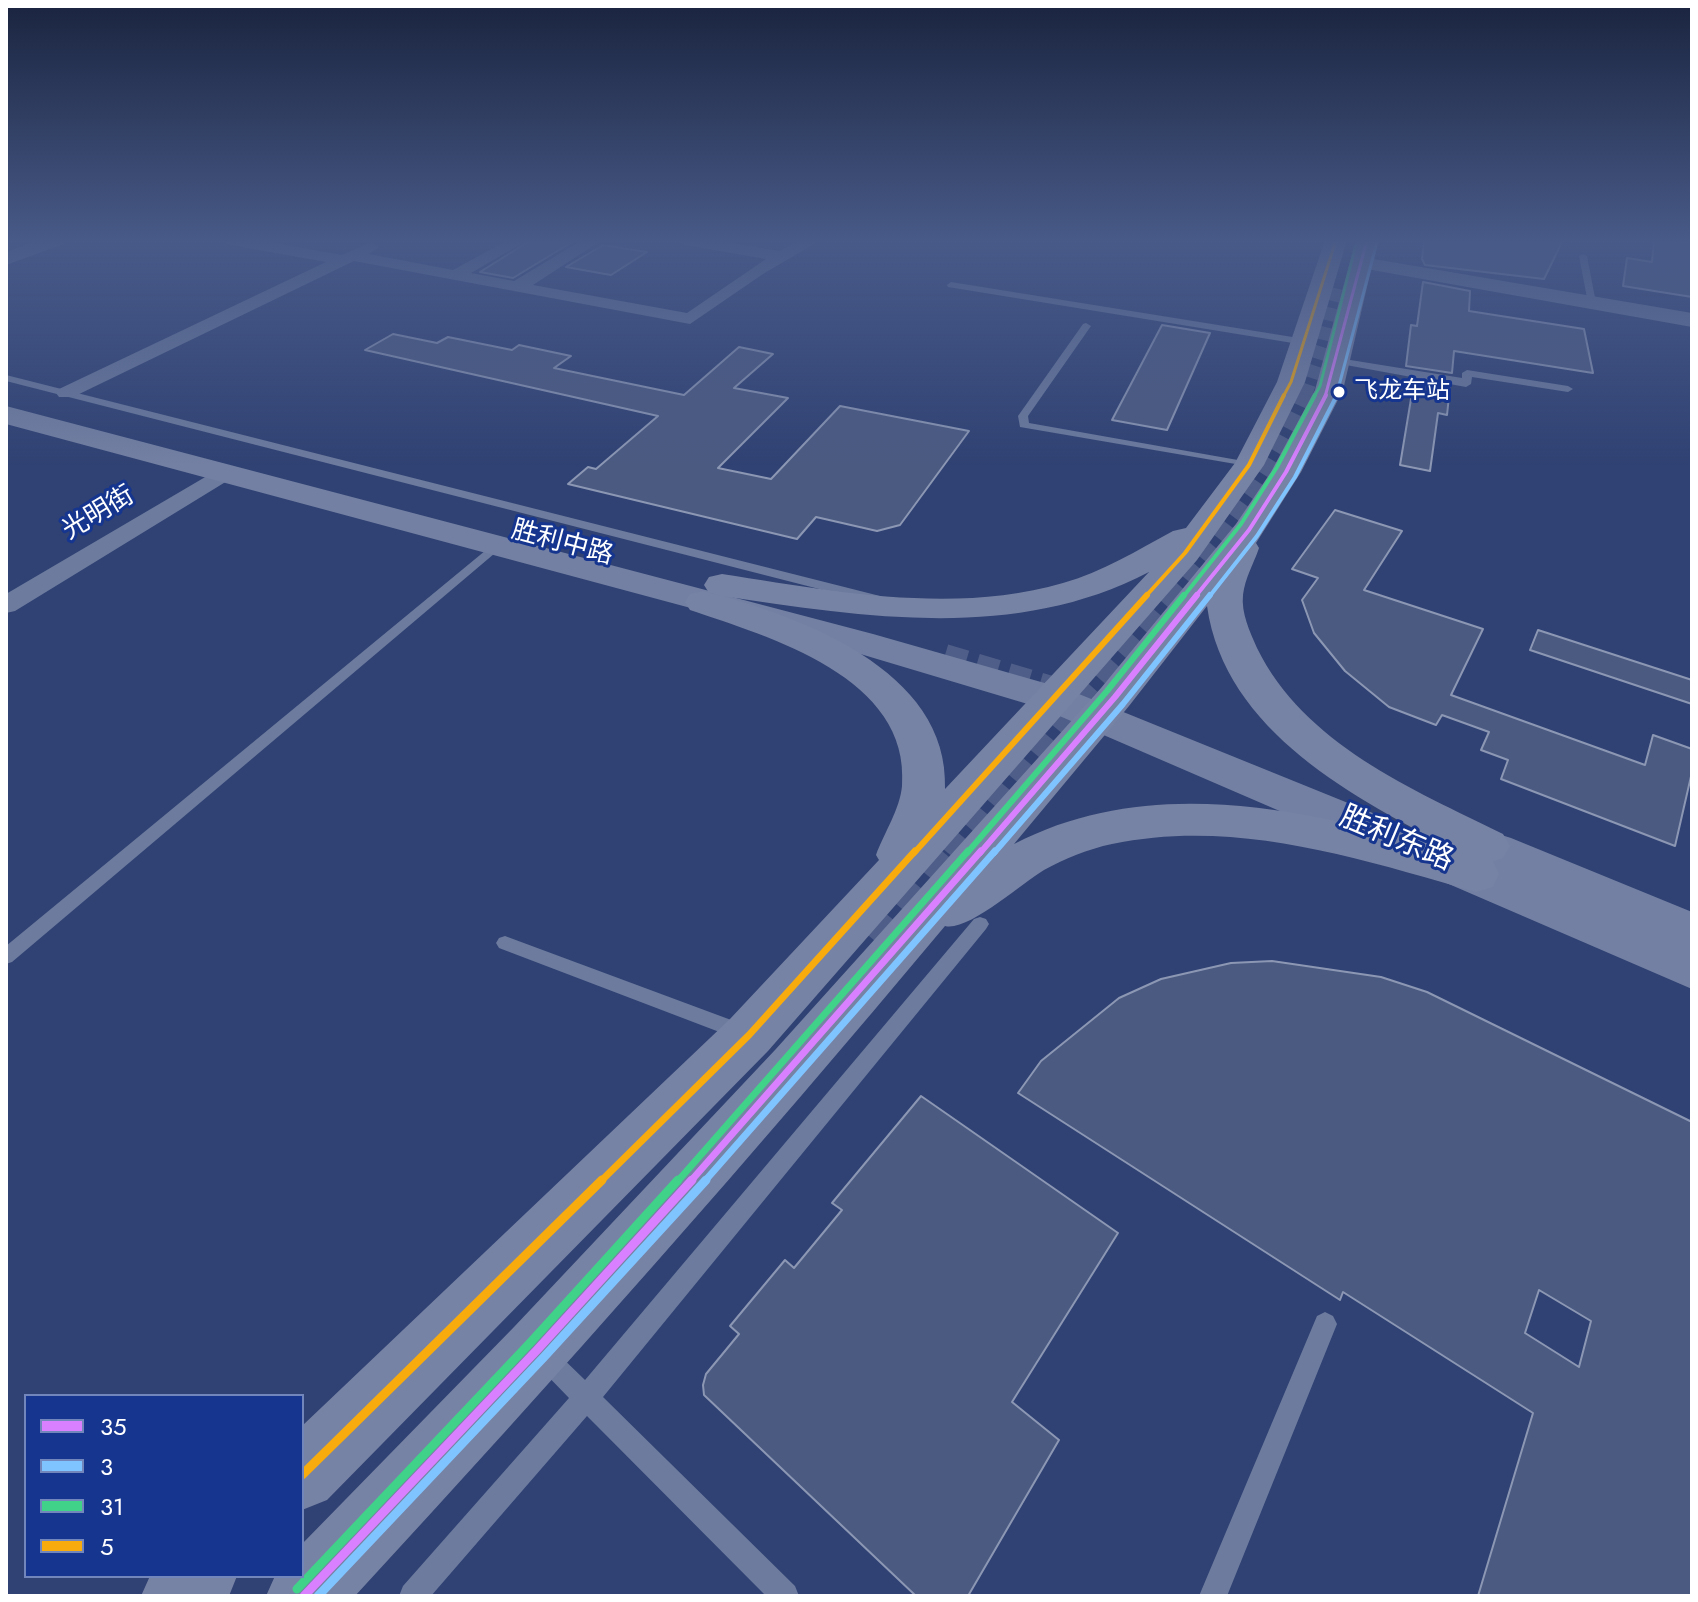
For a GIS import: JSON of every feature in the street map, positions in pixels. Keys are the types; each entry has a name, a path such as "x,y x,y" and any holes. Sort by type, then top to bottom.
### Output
{"main road":[{"path":"304,1596 537,1350 911,933 1085,698 1249,465 1291,382 1305,342 1319,315"},
{"path":"304,1473 749,1035 893,874 1085,698 1249,530 1286,472 1329,390 1338,361 1345,315"},
{"name":"胜利中路","path":"6,399 710,593 944,665 1085,698"},
{"name":"胜利中路","path":"6,415 497,545 710,593"},
{"path":"710,593 983,609 1072,592 1143,561 1205,528"},
{"path":"1249,530 1225,594 1227,617 1253,679 1317,747 1412,808 1481,860"},
{"path":"710,593 827,650 869,675 897,701 917,742 924,790 893,874"},
{"name":"胜利东路","path":"1085,698 1481,860 1692,933"},
{"path":"911,933 1052,846 1098,830 1155,821 1215,817 1281,825 1481,860"},
{"name":"胜利东路","path":"1481,860 1692,968"},
{"path":"179,1596 198,1578"}],"street":[{"path":"66,393 229,315"},
{"path":"667,315 690,319 696,315"},
{"path":"1661,315 1692,320"},
{"name":"光明街","path":"6,605 224,473"}],"lane":[{"path":"1136,315 1305,342"},
{"path":"1086,326 1023,416 1024,425 1249,465"},
{"path":"1338,361 1466,386 1467,373 1568,389"},
{"path":"6,378 903,606"},
{"path":"6,957 497,545"},
{"path":"413,1596 586,1398 980,924"},
{"path":"505,943 749,1035"},
{"path":"1213,1596 1325,1324"},
{"path":"537,1350 785,1596"}],"building":[{"path":"1419,315 1493,315 1584,329 1593,373 1454,351 1452,373 1406,366 1411,325 1417,326"},
{"path":"1162,325 1210,333 1167,430 1112,420"},
{"path":"393,334 437,343 448,337 512,350 519,345 571,356 554,368 684,395 739,347 773,354 734,388 788,398 718,468 771,479 840,406 969,431 900,525 877,531 816,517 797,539 568,484 588,467 596,469 658,416 365,350"},
{"path":"1414,381 1450,387 1447,415 1438,413 1430,471 1400,465"},
{"path":"1335,510 1402,531 1364,590 1483,629 1451,695 1645,765 1653,735 1692,749 1692,772 1675,846 1501,779 1508,760 1481,750 1489,732 1442,715 1436,725 1389,707 1345,671 1314,633 1302,600 1318,578 1292,569"},
{"path":"1538,630 1692,680 1692,704 1530,650"},
{"path":"1272,961 1381,977 1427,992 1692,1122 1692,1596 1478,1596 1533,1413 1343,1292 1340,1300 1018,1093 1041,1061 1119,998 1161,979 1231,963","holes":["1539,1290 1591,1321 1579,1367 1525,1333"]},
{"path":"921,1096 1118,1233 1012,1402 1059,1440 968,1596 916,1596 704,1395 703,1385 706,1374 739,1334 730,1326 785,1260 794,1268 842,1210 832,1203"}],"tunnel":[{"path":"1305,397 1329,315"},
{"path":"1167,597 1245,502 1278,450 1306,395"},
{"path":"948,853 1078,697 1169,595"},
{"path":"945,655 1055,688"},
{"path":"875,941 950,851"}],"transit line":[{"name":"5","path":"304,1473 749,1035 1185,553 1249,465 1291,382 1312,315"},
{"name":"31","path":"297,1589 530,1343 787,1060 1107,691 1241,524 1277,467 1320,386 1338,315"},
{"name":"35","path":"304,1596 537,1350 794,1067 1115,697 1249,530 1286,472 1329,390 1348,315"},
{"name":"3","path":"318,1596 544,1357 802,1074 1123,704 1257,536 1295,477 1338,394 1358,315"}],"place":[{"name":"飞龙车站","path":"1339,392"}]}
